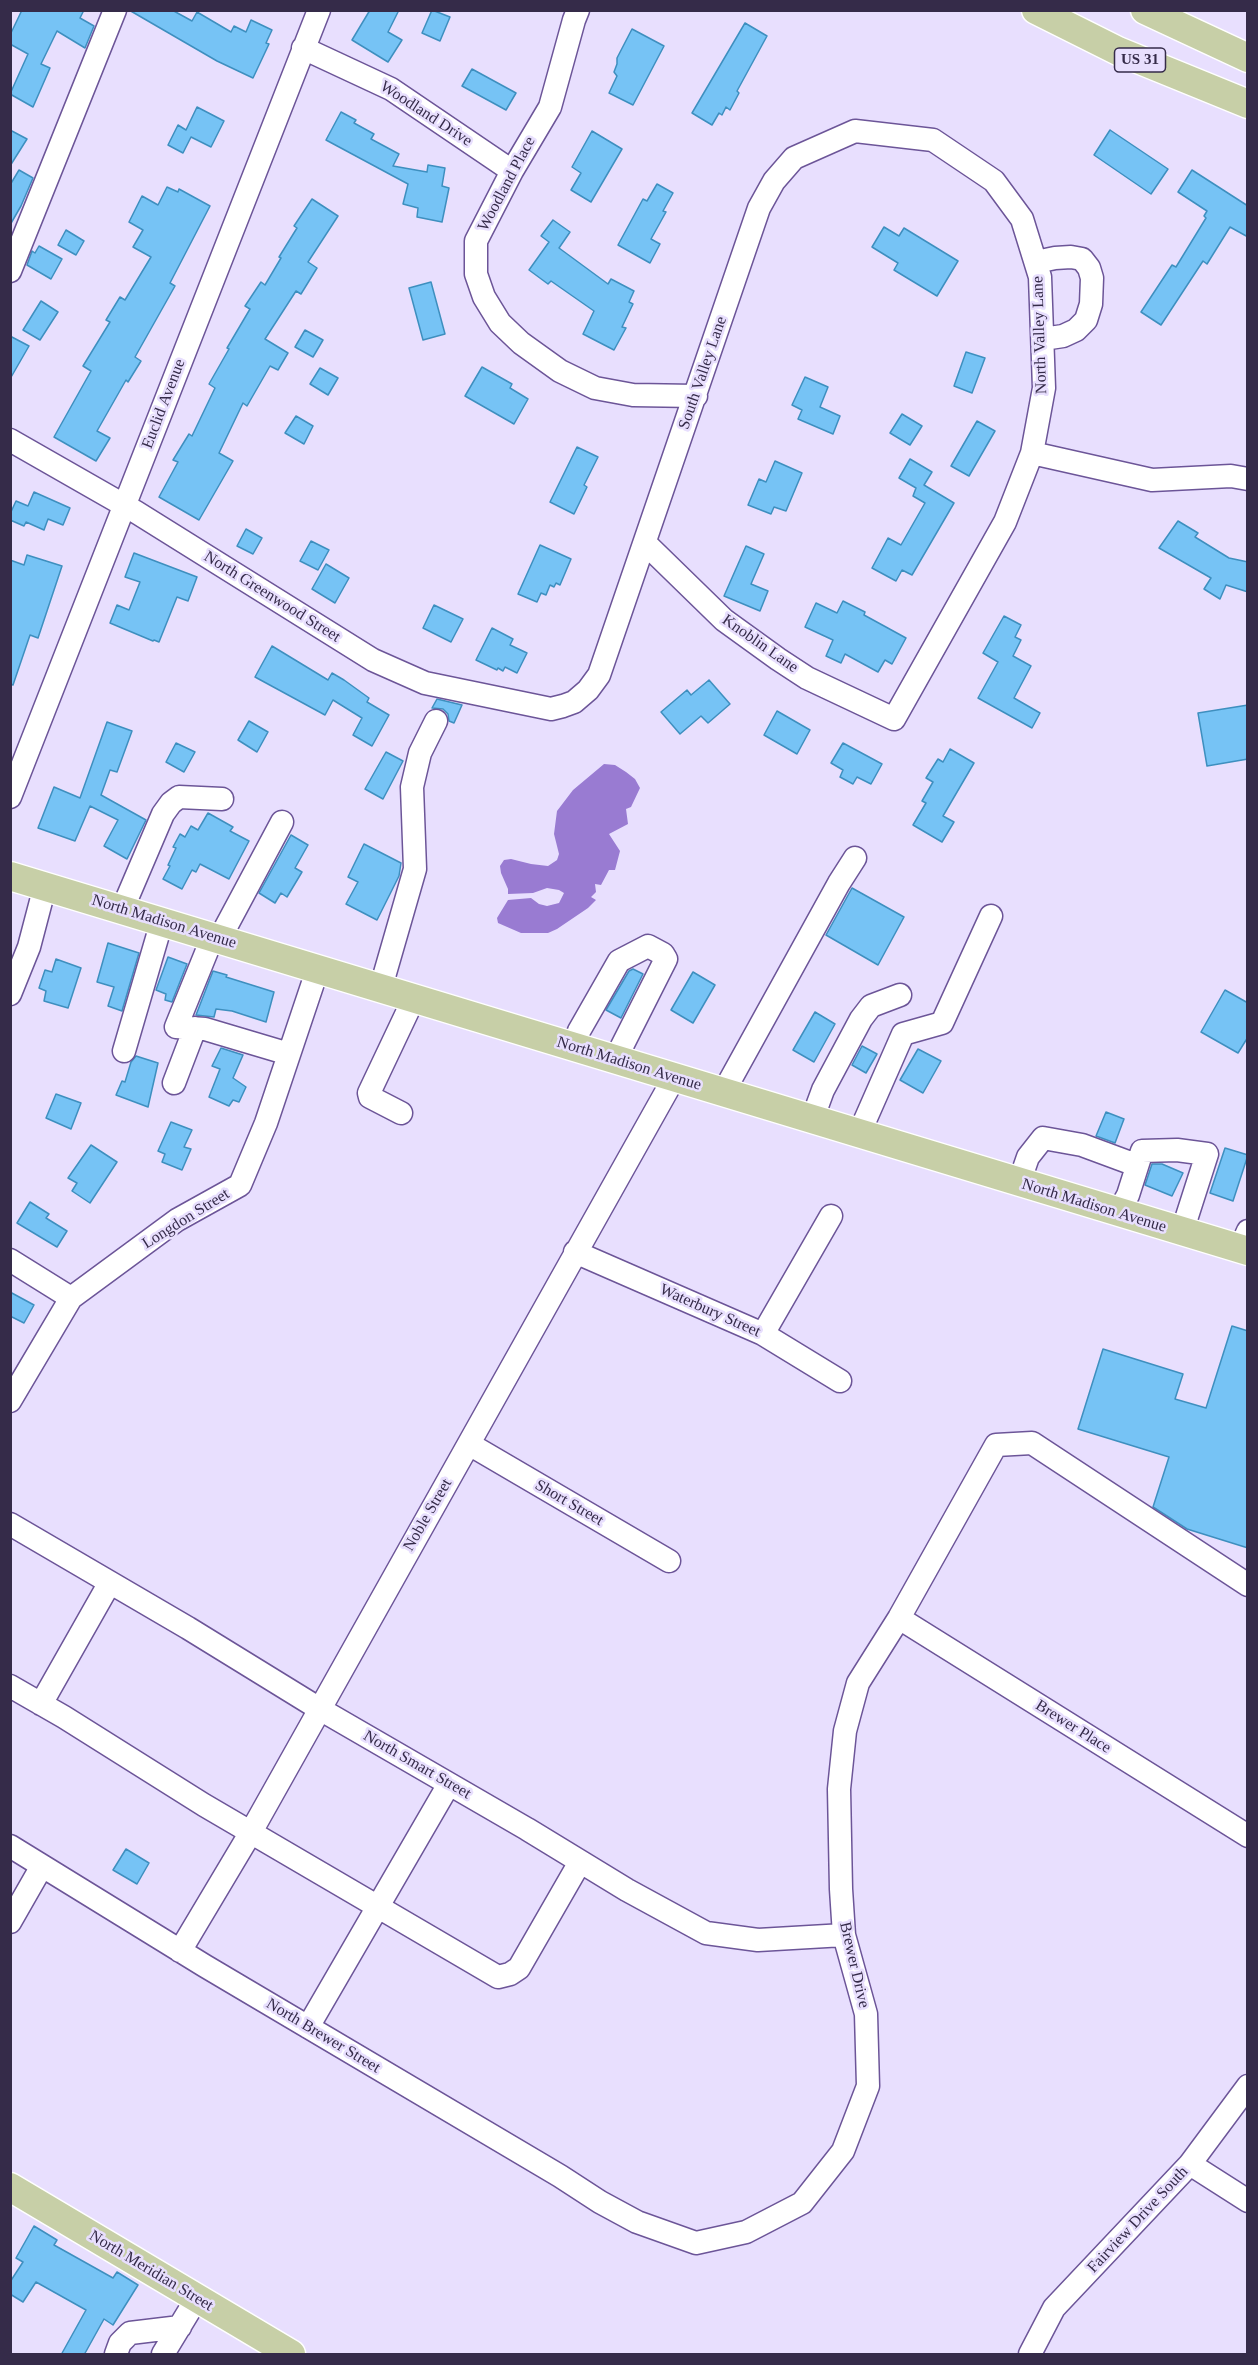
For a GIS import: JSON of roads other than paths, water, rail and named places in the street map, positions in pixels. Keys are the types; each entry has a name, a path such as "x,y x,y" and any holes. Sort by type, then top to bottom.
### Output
{"main road":[{"name":"US 31","path":"1036,10 1118,51 1248,104"},
{"path":"1145,10 1248,58"},
{"name":"North Madison Avenue","path":"10,876 217,937 1118,1213 1182,1232 1245,1244"},
{"name":"North Meridian Street","path":"10,2187 291,2355"}],"street":[{"path":"10,271 115,10"},
{"name":"Euclid Avenue","path":"10,797 319,10"},
{"name":"Woodland Place","path":"578,10 550,106 512,171 476,241 476,274 484,297 500,323 521,343 560,371 595,388 633,395 696,396"},
{"name":"Woodland Drive","path":"303,48 391,89 512,171"},
{"name":"South Valley Lane","path":"551,709 574,702 588,690 599,675 759,208 774,181 794,158 855,131 933,140"},
{"name":"North Valley Lane","path":"894,719 1005,522 1032,453 1044,388 1041,277 1022,219 994,181 933,140"},
{"path":"1036,262 1055,258 1082,259 1089,268 1092,278 1091,304 1086,320 1076,330 1063,336 1043,339"},
{"name":"North Greenwood Street","path":"10,440 124,505 373,660 424,683 551,709"},
{"path":"1032,453 1152,480 1231,476 1248,479"},
{"name":"Knoblin Lane","path":"645,543 724,620 768,652 807,678 894,719"},
{"path":"381,987 415,869 412,787 420,753 436,721"},
{"path":"126,910 128,896 163,814 171,803 179,797 222,799"},
{"path":"282,822 217,937 176,1027 195,1028 240,1038 289,1054"},
{"path":"723,1093 855,858"},
{"path":"10,994 29,947 45,886"},
{"path":"860,1134 903,1034 942,1023 991,916"},
{"path":"124,1051 162,921"},
{"path":"573,1047 579,1031 619,961 648,946 666,958 615,1060"},
{"name":"Longdon Street","path":"10,1401 71,1298 177,1220 240,1185 266,1124 318,968"},
{"path":"812,1120 823,1090 861,1018 871,1006 900,995"},
{"path":"401,1113 370,1097 369,1093 414,998"},
{"path":"174,1083 195,1028"},
{"name":"Noble Street","path":"180,1951 251,1832 318,1708 674,1078"},
{"path":"1018,1183 1028,1157 1043,1138 1082,1145 1136,1166"},
{"path":"1118,1213 1128,1195 1142,1151 1177,1150 1207,1154 1182,1232"},
{"path":"763,1334 831,1216"},
{"name":"Waterbury Street","path":"575,1252 763,1334 840,1381"},
{"path":"10,1260 71,1298"},
{"name":"Brewer Drive","path":"637,2222 696,2243 746,2232 802,2203 843,2151 868,2086 866,2014 844,1935 838,1842 839,1790 845,1731 858,1683 899,1618 996,1445 1032,1443 1248,1585"},
{"name":"Short Street","path":"469,1444 669,1561"},
{"name":"North Smart Street","path":"10,1524 627,1890 706,1933 758,1940 844,1935"},
{"path":"41,1704 109,1584"},
{"name":"Brewer Place","path":"899,1618 1248,1836"},
{"path":"10,1686 251,1832 498,1977 510,1974 519,1968 580,1862"},
{"path":"308,2027 449,1784"},
{"name":"North Brewer Street","path":"10,1846 180,1951 637,2222"},
{"path":"10,1922 42,1866"},
{"name":"Fairview Drive South","path":"1030,2355 1054,2308 1190,2164 1248,2086"},
{"path":"1190,2164 1248,2201"},
{"path":"163,2355 196,2298"},
{"path":"116,2355 120,2343 130,2333 180,2327"}]}
